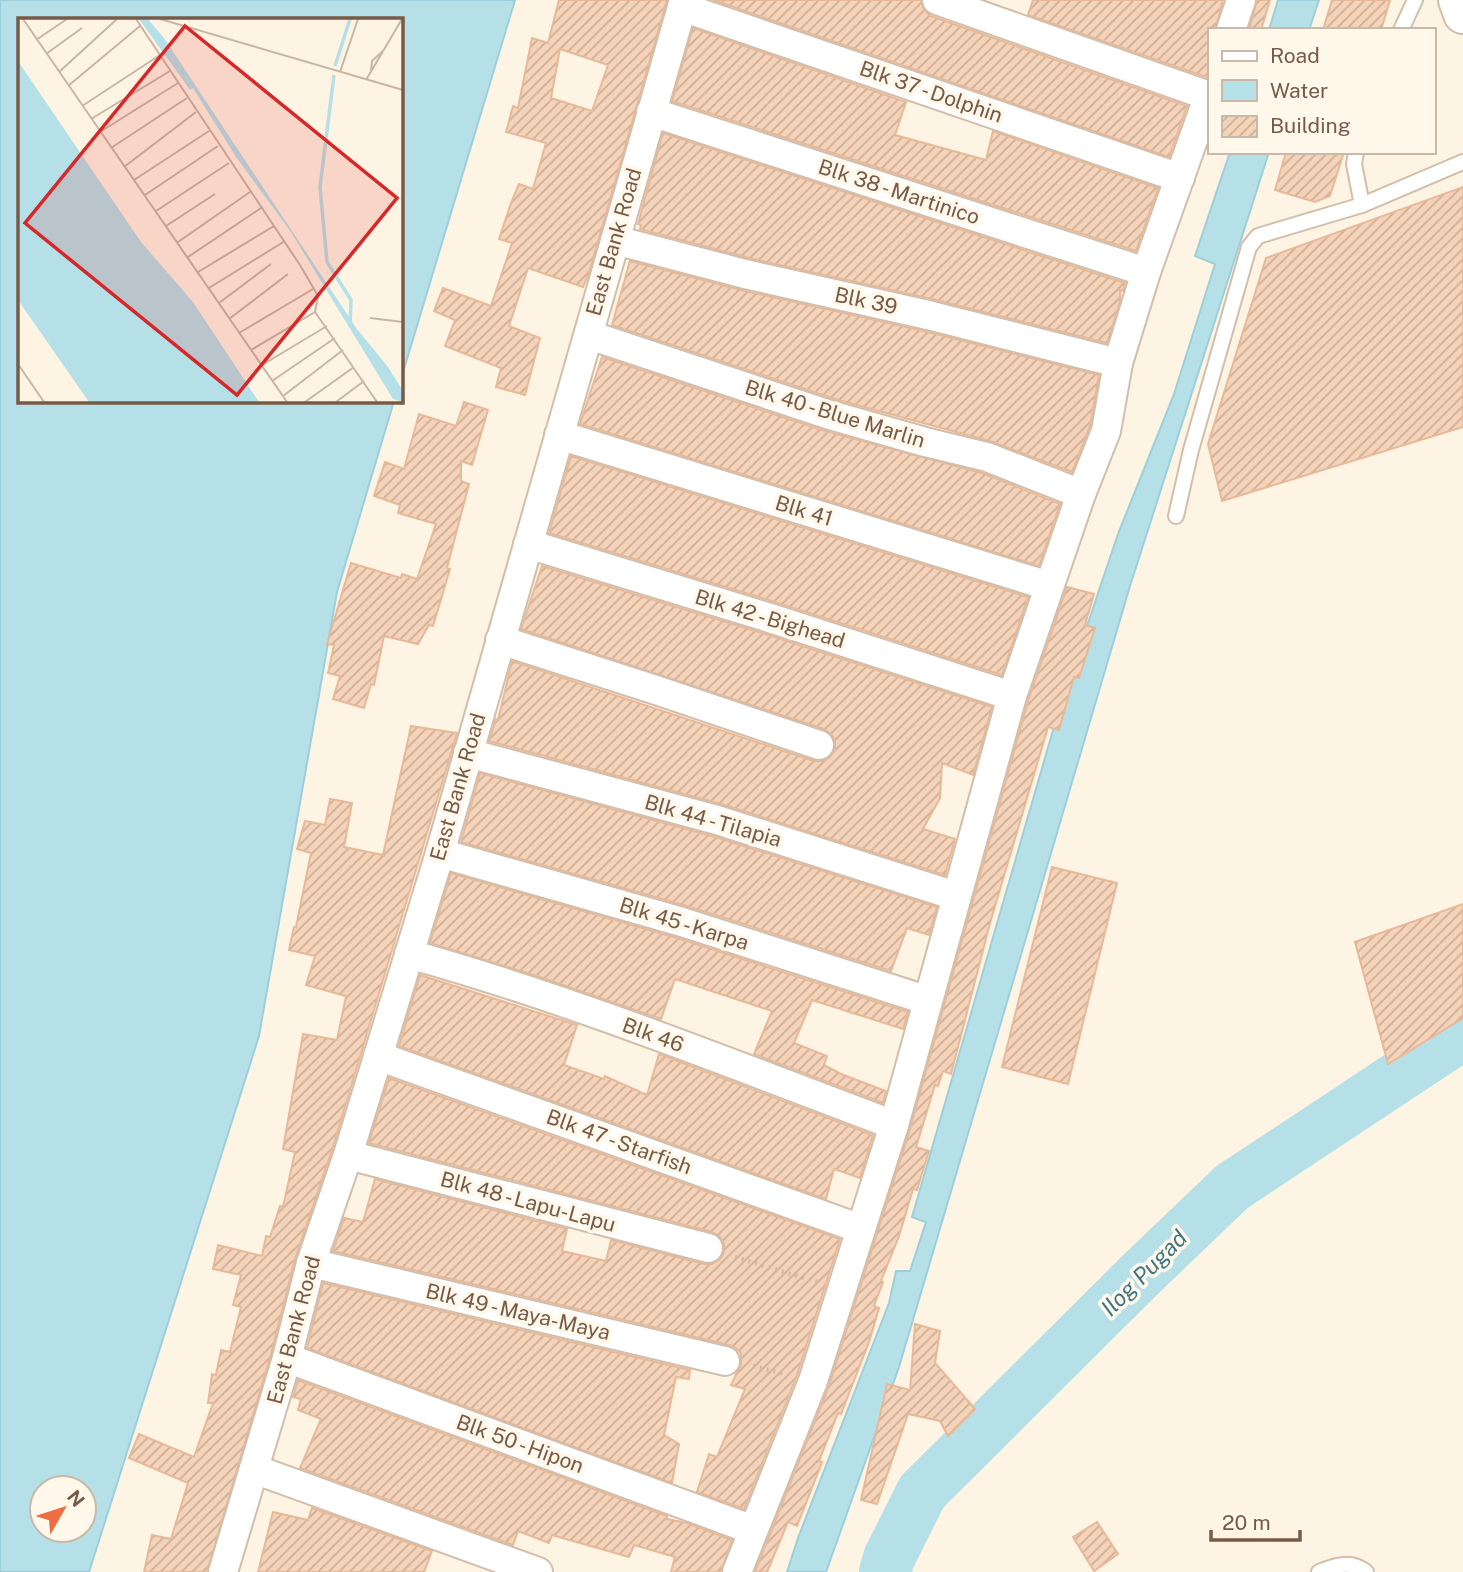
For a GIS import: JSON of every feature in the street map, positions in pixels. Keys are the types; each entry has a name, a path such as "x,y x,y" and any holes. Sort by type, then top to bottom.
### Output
{"main road":[{"path":"1458,0 1463,14"}],"street":[{"path":"937,0 1208,96"},
{"path":"1232,28 1241,0"},
{"name":"East Bank Road","path":"223,1572 287,1358 311,1262 348,1155 440,853 683,4"},
{"name":"Blk 37 - Dolphin","path":"683,4 1180,178"},
{"path":"737,1572 813,1381 894,1125 926,1000 1012,696 1105,430 1118,363 1146,272 1208,99"},
{"name":"Blk 38 - Martinico","path":"651,112 1146,272"},
{"name":"Blk 39","path":"615,240 745,274 928,315 1118,363"},
{"name":"Blk 40 - Blue Marlin","path":"589,335 830,415 987,457 1081,494"},
{"name":"Blk 41","path":"559,435 1049,586"},
{"name":"Blk 42 - Bighead","path":"528,544 1012,696"},
{"path":"500,640 820,745"},
{"name":"Blk 44 - Tilapia","path":"468,753 717,820 956,896"},
{"name":"Blk 45 - Karpa","path":"440,853 682,922 926,1000"},
{"name":"Blk 46","path":"409,954 473,972 653,1035 894,1125"},
{"name":"Blk 47 - Starfish","path":"378,1056 861,1229"},
{"name":"Blk 48 - Lapu-Lapu","path":"348,1155 708,1248"},
{"name":"Blk 49 - Maya-Maya","path":"311,1262 725,1361"},
{"name":"Blk 50 - Hipon","path":"287,1358 753,1530"},
{"path":"254,1469 538,1572"}],"lane":[{"path":"1402,28 1415,0"},
{"path":"1356,154 1354,164 1362,205"},
{"path":"1176,516 1191,450 1249,247 1258,236 1362,205 1463,162"},
{"path":"1319,1572 1343,1563 1359,1566 1366,1572"}],"path":[{"path":"708,1248 841,1289"},
{"path":"725,1361 744,1363 813,1381"}],"water":[{"path":"0,0 515,0 402,376 402,18 18,18 18,402 394,402 337,592 259,1036 98,1544 98,1474 28,1474 28,1544 98,1544 89,1572 0,1572"},
{"path":"1278,0 1319,0 1310,28 1270,28"},
{"path":"1229,154 1268,154 1130,586 899,1367 826,1572 787,1572 889,1303 896,1271 910,1271 926,1222 912,1217 1060,706 1118,534 1174,394 1215,264 1195,256"}],"building":[{"path":"559,0 667,0 583,287 528,268 509,326 540,338 525,395 496,387 501,368 445,346 455,320 434,311 443,288 491,306 512,243 499,239 511,203 519,184 533,189 546,143 506,132 513,106 518,108 532,38 548,43","holes":["560,49 608,65 592,111 551,98"]},
{"path":"713,0 921,0 924,10 931,16 1187,106 1169,157"},
{"path":"1033,0 1223,0 1216,28 1208,28 1206,77 1028,15"},
{"path":"1257,0 1270,0 1262,28 1250,28"},
{"path":"1332,0 1390,0 1382,28 1324,28"},
{"path":"693,28 906,102 895,135 986,160 993,131 1158,188 1136,251 672,101"},
{"path":"663,133 1125,283 1123,291 1120,290 1120,301 1107,343 932,299 749,258 640,229 641,225 638,224"},
{"path":"1285,154 1343,154 1330,196 1315,202 1275,190"},
{"path":"1463,187 1463,427 1222,501 1208,444 1266,258"},
{"path":"630,261 1099,375 1090,426 1072,472 993,442 835,399 612,325"},
{"path":"602,357 825,431 982,473 1060,504 1039,566 580,424"},
{"path":"464,402 488,410 472,465 461,461 461,481 469,484 447,568 450,569 433,626 429,625 418,644 384,636 374,685 371,684 364,708 333,699 340,676 328,673 334,645 327,644 351,563 401,578 402,574 417,579 436,524 398,513 400,505 374,496 385,462 404,469 419,414 456,426"},
{"path":"571,456 1028,597 1002,675 549,533"},
{"path":"542,566 992,707 973,775 942,763 940,798 923,829 955,839 945,875 721,804 489,741 496,719 498,720 512,661 814,761 829,758 835,750 832,735 824,729 521,629"},
{"path":"1067,587 1094,594 1085,625 1095,628 1079,678 1074,677 1059,730 1048,727 990,923 951,1074 943,1071 938,1086 935,1085 916,1147 929,1151 917,1190 913,1189 899,1236 881,1281 883,1282 874,1306 879,1308 869,1342 819,1461 822,1462 797,1526 788,1522 767,1572 755,1572 829,1386 910,1129 1028,701"},
{"path":"411,726 457,733 332,1150 295,1259 271,1354 207,1572 144,1572 152,1535 171,1539 188,1483 129,1458 139,1434 194,1457 213,1403 208,1403 212,1374 216,1375 221,1350 230,1352 241,1307 233,1305 241,1275 213,1269 218,1245 262,1256 266,1236 270,1237 280,1206 283,1207 295,1152 283,1149 303,1034 337,1040 346,996 306,985 315,956 289,950 311,853 297,849 305,821 325,825 330,799 352,803 344,847 383,855"},
{"path":"480,773 712,836 937,907 929,935 907,928 891,971 687,906 461,842"},
{"path":"1052,867 1117,883 1068,1084 1002,1067"},
{"path":"451,873 677,938 908,1012 903,1029 812,1000 794,1043 827,1056 824,1065 841,1074 886,1091 883,1103 754,1054 772,1011 675,979 661,1019 430,943"},
{"path":"1463,904 1463,1018 1388,1064 1355,942"},
{"path":"420,975 577,1025 564,1065 604,1079 605,1076 647,1095 659,1054 873,1135 860,1178 834,1169 826,1199 399,1046"},
{"path":"389,1078 840,1239 797,1375 744,1509 697,1492 709,1454 717,1457 745,1389 731,1385 741,1364 741,1353 736,1348 333,1251 344,1218 363,1222 375,1179 567,1229 562,1251 606,1261 611,1240 712,1264 724,1253 724,1244 720,1237 712,1232 369,1143"},
{"path":"323,1283 690,1370 689,1379 676,1377 664,1435 679,1444 672,1483 307,1348"},
{"path":"915,1324 940,1331 935,1363 975,1409 948,1436 940,1421 908,1414 877,1504 861,1500 887,1384 910,1390"},
{"path":"298,1380 667,1516 667,1519 687,1523 732,1540 721,1572 671,1572 675,1557 634,1545 629,1557 552,1535 549,1543 518,1531 513,1545 300,1468 321,1419 298,1410 301,1399 293,1397"},
{"path":"312,1508 432,1551 424,1572 258,1572 273,1512 308,1520"},
{"path":"1097,1522 1118,1554 1094,1571 1073,1537"}],"waterway":[{"name":"Ilog Pugad","path":"885,1572 889,1558 922,1492 1232,1187 1463,1034"}]}
